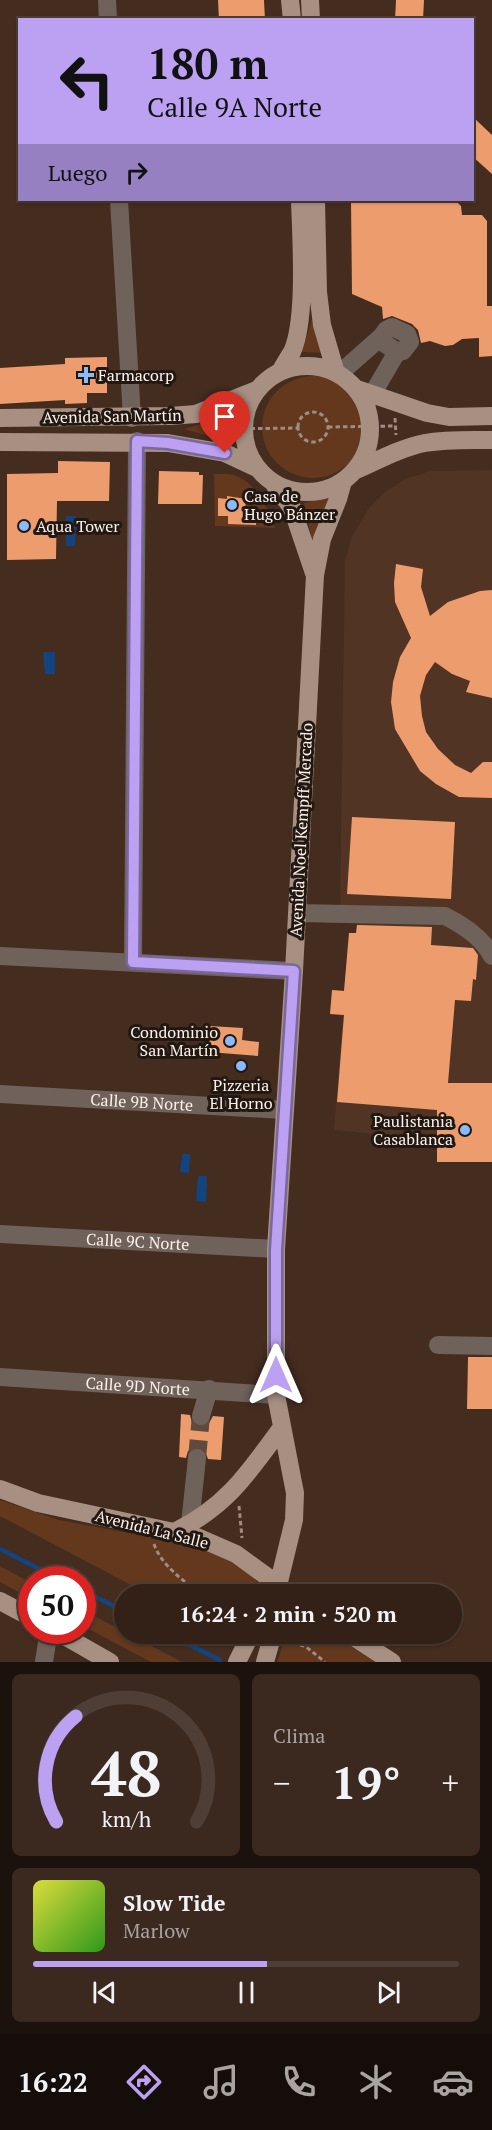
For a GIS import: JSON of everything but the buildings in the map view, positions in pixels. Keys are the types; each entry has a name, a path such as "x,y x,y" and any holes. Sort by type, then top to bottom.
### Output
{"main road":[{"path":"290,0 292,18"},
{"path":"310,0 310,18"},
{"path":"280,372 292,350 299,324 300,201"},
{"path":"316,201 318,292 322,325 337,373"},
{"path":"280,372 298,366 318,366 337,373 365,396 449,417 492,416"},
{"name":"Avenida San Martín","path":"0,418 132,418 196,414 256,390 280,372"},
{"path":"256,390 247,408 234,425 257,468"},
{"path":"365,396 370,427"},
{"name":"Avenida Noel Kempff Mercado","path":"282,1584 294,1520 295,1493 276,1395 276,1250 294,971 315,574 322,539 347,477 363,458 369,441 370,427"},
{"path":"272,482 289,490 308,492 326,489 404,449 449,440 492,440"},
{"name":"Avenida San Martín","path":"0,442 137,441 168,443 225,453 257,468"},
{"name":"Avenida Noel Kempff Mercado","path":"257,468 272,482 292,508 315,574"},
{"path":"183,1528 205,1515 234,1491 282,1427"},
{"name":"Avenida La Salle","path":"0,1489 38,1503 147,1525 183,1528 236,1554 271,1584"},
{"path":"0,1601 18,1611"},
{"path":"77,1644 110,1662"},
{"path":"237,1662 246,1644"},
{"path":"364,1644 392,1662"}],"street":[{"path":"107,0 108,18"},
{"path":"119,201 132,418"},
{"path":"337,373 382,336 386,330 392,327 407,334 410,342 407,348 397,352 365,396"},
{"path":"133,962 137,441"},
{"path":"297,913 445,916 462,925 487,945 492,956"},
{"path":"0,956 294,971"},
{"name":"Calle 9B Norte","path":"0,1094 284,1110"},
{"name":"Calle 9C Norte","path":"0,1234 276,1250"},
{"path":"438,1345 492,1346"},
{"name":"Calle 9D Norte","path":"0,1377 276,1395"},
{"path":"201,1416 209,1389"},
{"path":"183,1528 196,1458"},
{"path":"44,1662 48,1644"}],"path":[{"path":"313,412 324,416 328,427 323,437 313,442 303,438 298,428 302,417 313,412"},
{"path":"396,416 397,437"},
{"path":"227,439 234,425 298,428"},
{"path":"328,427 395,426"},
{"path":"234,1491 238,1498 242,1533 242,1544 236,1554"},
{"path":"147,1525 157,1553 188,1584"},
{"path":"270,1647 294,1643 305,1646 325,1662"}],"shaded area":[{"path":"315,309 324,353 302,352"},
{"path":"313,376 333,380 349,391 360,407 364,427 360,447 349,463 333,474 313,478 293,474 277,463 266,447 262,427 266,407 277,391 293,380"},
{"path":"234,414 233,443 184,429"},
{"path":"492,470 492,1083 451,1083 450,1120 437,1120 437,1140 334,1130 343,1016 330,1014 332,990 344,990 349,933 356,933 357,923 340,907 345,561 352,536 369,508 385,492 405,479 430,471"},
{"path":"214,474 234,475 249,484 265,504 275,528 215,526"},
{"path":"333,496 320,517 313,546 304,503"},
{"path":"0,1500 59,1520 198,1546 222,1554 251,1572 258,1584 129,1584 0,1516"},
{"path":"0,1566 18,1576 18,1592 0,1582"},
{"path":"96,1617 114,1626 114,1642 96,1633"},
{"path":"117,1644 148,1644 182,1662 151,1662"},
{"path":"285,1644 347,1644 375,1662 277,1662"}],"water":[{"path":"66,516 76,516 75,546 66,546"},
{"path":"43,652 55,652 55,674 45,674"},
{"path":"182,1154 190,1154 189,1173 180,1172"},
{"path":"198,1176 207,1176 206,1202 196,1201"}],"waterway":[{"path":"0,1549 33,1566"},
{"path":"96,1597 114,1606"},
{"path":"188,1644 220,1660"}],"tunnel":[{"path":"197,1458 201,1416"}],"place":[{"name":"Farmacorp","path":"86,375"},
{"name":"Casa de Hugo Bánzer","path":"232,505"},
{"name":"Aqua Tower","path":"24,526"},
{"name":"Condominio San Martín","path":"230,1041"},
{"name":"Pizzeria El Horno","path":"241,1066"},
{"name":"Paulistania Casablanca","path":"465,1130"}],"route":[{"path":"225,453 168,443 137,441 133,962 294,971 276,1250 276,1375"}]}
